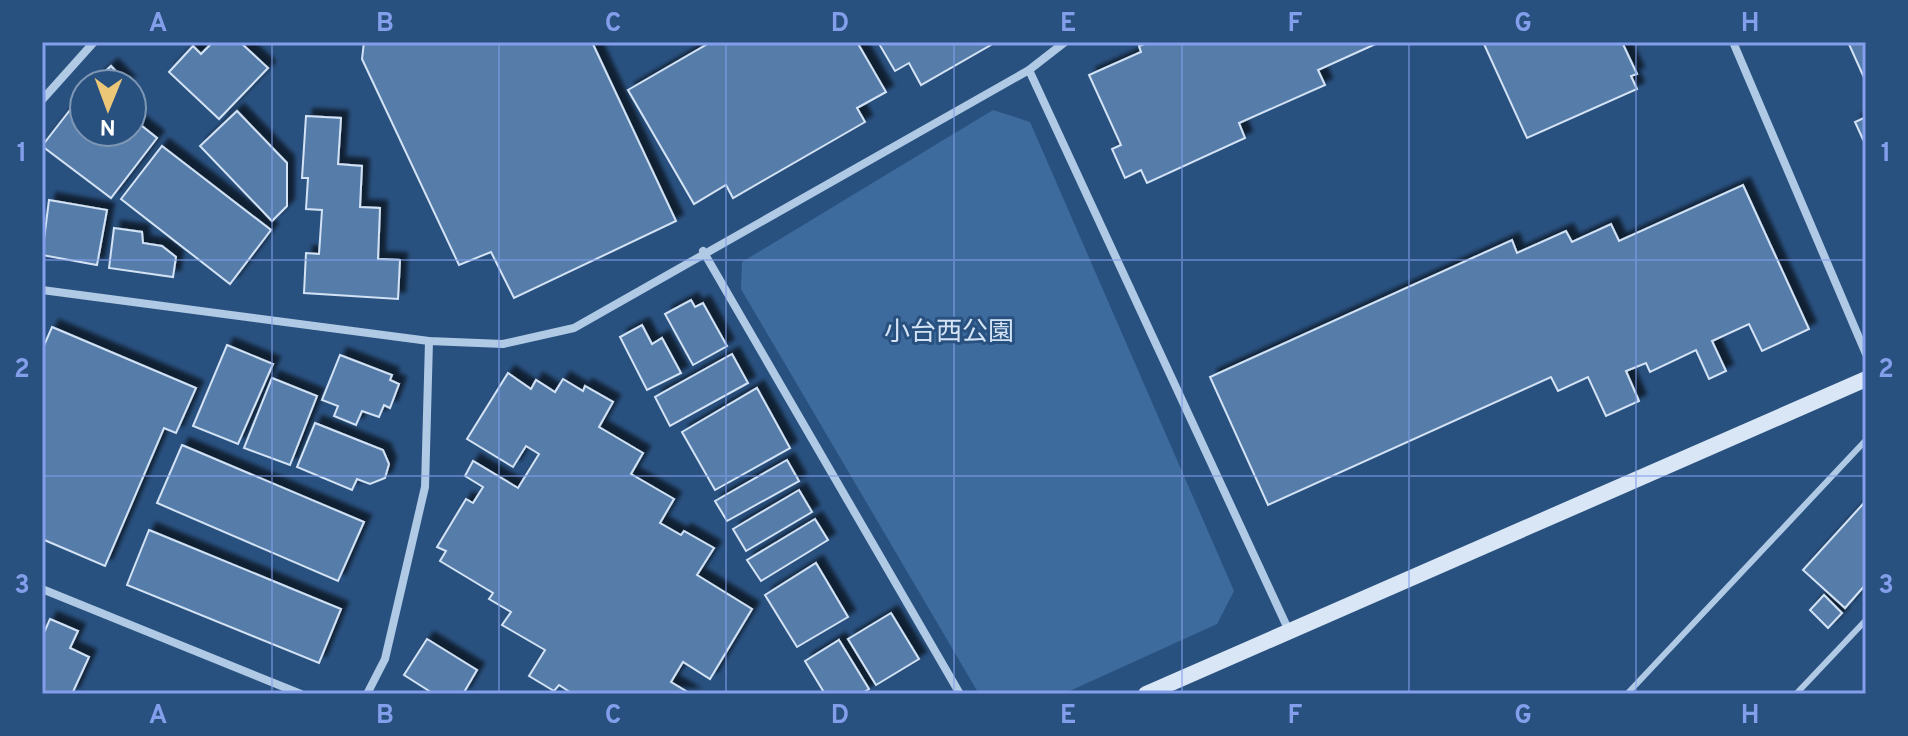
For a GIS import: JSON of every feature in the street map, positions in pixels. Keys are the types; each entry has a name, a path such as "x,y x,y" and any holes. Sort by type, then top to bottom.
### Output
{"street":[{"path":"42,100 94,42"},
{"path":"42,290 429,341 503,344 574,328 703,251 1029,70 1065,42"},
{"path":"1733,42 1866,354"},
{"path":"1029,70 1289,631"},
{"path":"703,251 960,694"},
{"path":"367,694 385,659 425,487 429,341"},
{"path":"1146,694 1866,379"},
{"path":"42,589 301,694"}],"lane":[{"path":"1627,694 1866,440"},
{"path":"1796,694 1866,620"}],"green space":[{"name":"小台西公園","path":"993,110 1030,122 1234,591 1217,624 1063,694 979,694 741,289 742,262"}],"building":[{"path":"213,42 240,42 268,68 219,119 169,72 193,46 201,54"},
{"path":"364,42 592,42 676,221 514,298 491,252 459,265 362,59"},
{"path":"711,42 857,42 886,92 857,108 865,122 733,198 726,185 694,204 628,90"},
{"path":"878,42 996,42 921,85 909,63 895,71"},
{"path":"1150,42 1380,42 1318,70 1325,85 1239,123 1245,138 1147,183 1141,170 1125,178 1112,149 1121,145 1089,75 1141,52 1139,46"},
{"path":"1483,42 1622,42 1637,74 1631,76 1637,89 1527,138"},
{"path":"1848,42 1866,42 1866,82"},
{"path":"237,111 287,163 287,206 272,221 200,146"},
{"path":"68,113 68,148 148,148 148,131 157,138 111,198 42,146"},
{"path":"306,116 341,118 338,164 362,166 360,207 380,208 378,259 400,260 398,299 304,293 306,253 319,254 322,210 306,209 308,178 302,178"},
{"path":"1866,117 1866,146 1855,122"},
{"path":"162,146 271,230 230,284 121,199"},
{"path":"1743,185 1809,329 1762,351 1749,324 1712,341 1726,371 1709,379 1696,350 1650,372 1646,363 1626,371 1639,401 1606,416 1588,377 1558,391 1551,377 1268,505 1210,377 1512,240 1517,253 1566,231 1572,242 1611,224 1619,241"},
{"path":"49,200 107,210 97,265 42,255"},
{"path":"114,228 142,232 143,243 162,246 176,257 173,277 109,268"},
{"path":"691,300 695,307 703,303 727,346 693,365 665,314"},
{"path":"642,325 652,344 662,338 681,373 647,390 620,337"},
{"path":"52,327 196,388 176,433 164,428 105,566 42,539 42,350"},
{"path":"227,345 273,364 238,444 193,426"},
{"path":"732,354 748,383 670,426 655,397"},
{"path":"340,355 392,375 390,380 399,384 390,408 384,405 379,417 362,411 356,425 334,416 338,406 322,400"},
{"path":"508,373 531,389 536,380 555,392 563,379 583,391 585,386 613,402 599,427 643,453 631,474 674,499 660,523 681,535 684,531 714,548 697,575 752,609 710,679 683,662 671,682 691,694 573,694 559,685 554,691 529,676 545,650 502,625 511,612 489,599 493,593 440,561 446,551 437,547 466,499 473,503 483,487 465,476 473,461 518,488 539,454 526,446 513,467 467,439"},
{"path":"272,378 317,396 290,465 244,448"},
{"path":"757,388 790,448 715,490 682,432"},
{"path":"315,423 383,450 389,464 385,478 370,484 357,479 352,490 297,467"},
{"path":"182,445 364,522 338,581 157,503"},
{"path":"787,460 799,481 727,521 715,501"},
{"path":"799,490 812,512 746,551 733,529"},
{"path":"1863,504 1866,507 1866,584 1845,608 1803,570"},
{"path":"815,519 828,540 761,581 747,560"},
{"path":"149,530 341,609 319,663 127,585"},
{"path":"816,563 848,617 797,647 765,595"},
{"path":"1824,595 1842,613 1828,628 1810,610"},
{"path":"891,613 919,659 876,685 848,639"},
{"path":"50,619 78,631 70,648 89,657 72,694 42,694 42,637"},
{"path":"427,639 477,670 463,694 434,694 404,675"},
{"path":"839,640 869,689 861,694 825,694 805,661"}]}
